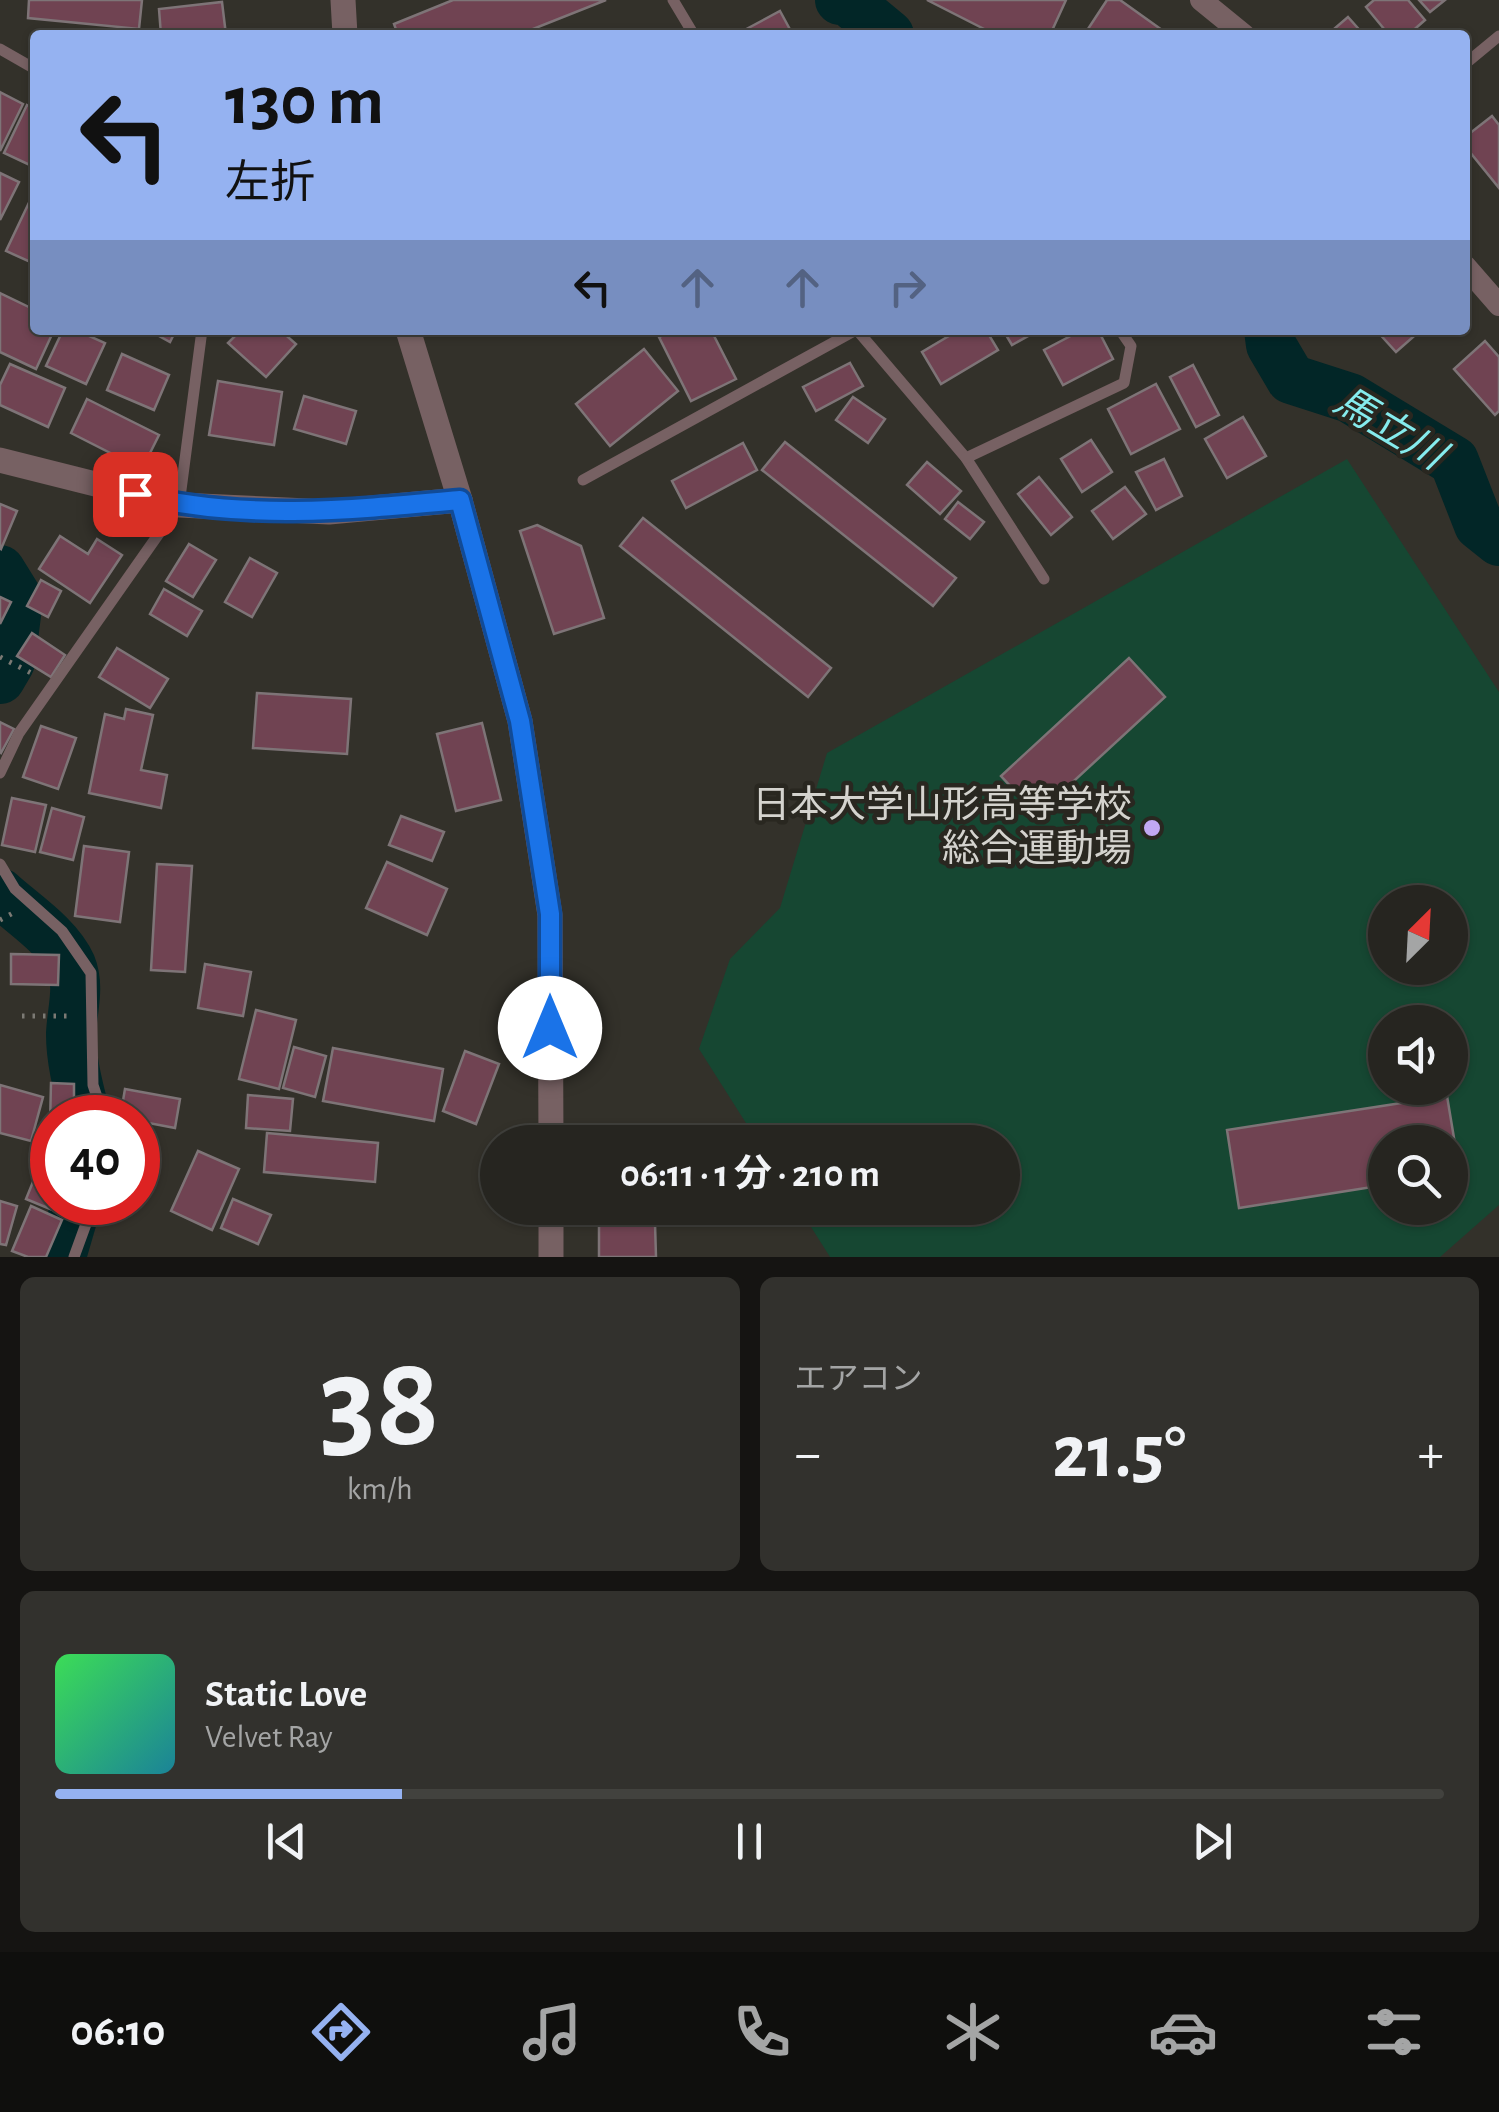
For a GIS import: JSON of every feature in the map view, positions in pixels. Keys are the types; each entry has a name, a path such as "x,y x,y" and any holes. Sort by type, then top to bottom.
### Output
{"street":[{"path":"1206,1 1238,30"},
{"path":"343,2 344,30"},
{"path":"1470,272 1499,304"},
{"path":"410,335 460,500 520,721 550,914 551,1125"},
{"path":"0,460 179,505 329,512 460,500"},
{"path":"551,1225 551,1257"}],"lane":[{"path":"673,0 691,30"},
{"path":"1470,60 1499,36"},
{"path":"0,49 30,66"},
{"path":"0,773 19,733 179,505 201,335"},
{"path":"584,480 847,335"},
{"path":"860,335 966,458 1044,579"},
{"path":"966,458 1124,383 1131,346 1123,335"},
{"path":"0,864 15,889 62,931 91,973 96,1095"},
{"path":"74,1257 86,1225"}],"path":[{"path":"0,657 51,684"},
{"path":"22,1016 89,1016"}],"green space":[{"name":"日本大学山形高等学校 総合運動場","path":"1347,459 1499,692 1499,1205 1440,1257 830,1257 810,1225 1020,1225 1020,1125 747,1125 699,1049 730,959 780,908 827,753"}],"building":[{"path":"29,0 142,0 139,29 28,18"},
{"path":"453,0 606,0 531,30 396,30 394,24"},
{"path":"927,0 1066,0 1052,30 986,30"},
{"path":"1107,0 1120,0 1162,30 1087,30"},
{"path":"1374,0 1408,0 1425,20 1414,30 1385,30 1366,7"},
{"path":"1419,0 1445,0 1430,12"},
{"path":"222,2 225,30 161,30 159,9"},
{"path":"780,11 790,30 745,30"},
{"path":"1348,17 1360,30 1333,30"},
{"path":"0,92 23,104 0,151"},
{"path":"27,105 30,106 30,165 4,153"},
{"path":"1492,116 1499,125 1499,188 1470,152 1470,133"},
{"path":"0,173 19,182 0,220"},
{"path":"30,201 30,262 6,251"},
{"path":"0,293 30,308 30,335 52,335 36,369 0,352"},
{"path":"61,335 87,335 105,343 86,384 46,366"},
{"path":"236,335 286,335 296,344 266,377 228,343"},
{"path":"714,335 736,379 691,401 659,337"},
{"path":"951,335 989,335 998,350 941,384 922,352"},
{"path":"1006,335 1030,335 1012,345"},
{"path":"1072,335 1101,335 1113,359 1063,385 1044,350"},
{"path":"1381,335 1415,335 1396,352"},
{"path":"1485,341 1499,357 1499,411 1495,415 1454,369"},
{"path":"644,349 678,391 610,446 576,404"},
{"path":"122,354 169,375 154,410 107,390"},
{"path":"850,363 863,386 816,411 803,387"},
{"path":"10,364 65,388 48,427 0,405 0,385"},
{"path":"1193,365 1219,415 1196,427 1170,377"},
{"path":"218,381 282,392 274,445 209,435"},
{"path":"1156,384 1180,429 1131,454 1108,409"},
{"path":"304,396 356,411 346,444 294,429"},
{"path":"853,397 885,419 868,443 836,420"},
{"path":"87,399 159,435 142,469 71,433"},
{"path":"1243,417 1266,456 1227,478 1205,439"},
{"path":"1091,440 1112,472 1082,492 1061,459"},
{"path":"785,442 956,578 933,606 762,470"},
{"path":"743,443 757,470 686,508 672,481"},
{"path":"1164,459 1182,496 1156,510 1136,472"},
{"path":"927,462 961,491 940,514 907,485"},
{"path":"1039,477 1072,517 1051,535 1018,494"},
{"path":"1125,487 1146,514 1113,539 1092,511"},
{"path":"958,502 984,522 970,539 945,519"},
{"path":"0,504 17,511 1,549 0,548"},
{"path":"643,518 831,668 808,697 620,546"},
{"path":"537,525 581,546 604,618 554,634 520,531"},
{"path":"60,536 88,554 97,539 122,555 90,603 39,569"},
{"path":"189,544 216,560 193,597 166,581"},
{"path":"250,558 277,573 252,617 225,602"},
{"path":"41,580 61,591 48,617 27,606"},
{"path":"164,589 202,611 187,636 150,614"},
{"path":"0,597 11,602 0,624"},
{"path":"32,633 65,655 51,677 17,656"},
{"path":"117,648 168,679 150,708 99,677"},
{"path":"1129,658 1165,697 1037,815 1001,776"},
{"path":"257,693 351,699 347,754 253,748"},
{"path":"126,709 153,715 141,770 167,775 161,808 89,793 105,714 124,719"},
{"path":"0,722 14,729 1,753 0,752"},
{"path":"482,723 501,800 456,811 437,734"},
{"path":"41,726 76,738 58,789 23,777"},
{"path":"12,798 46,805 35,852 2,845"},
{"path":"52,808 84,817 73,860 40,852"},
{"path":"401,816 444,832 432,861 389,845"},
{"path":"84,846 129,852 120,922 75,916"},
{"path":"387,862 447,889 427,935 366,908"},
{"path":"157,864 192,866 185,972 151,970"},
{"path":"11,954 59,955 58,985 11,984"},
{"path":"205,964 251,972 243,1016 198,1008"},
{"path":"256,1010 296,1020 279,1089 239,1079"},
{"path":"294,1047 326,1056 315,1097 283,1088"},
{"path":"333,1048 443,1069 434,1121 323,1101"},
{"path":"465,1051 499,1064 476,1124 443,1111"},
{"path":"51,1083 74,1084 74,1095 51,1095"},
{"path":"0,1085 36,1095 30,1095 30,1141 0,1133"},
{"path":"125,1089 158,1095 124,1095"},
{"path":"160,1095 180,1099 175,1128 160,1125"},
{"path":"248,1095 293,1099 290,1131 246,1128"},
{"path":"1389,1105 1448,1105 1452,1125 1368,1125 1368,1188 1239,1208 1227,1130"},
{"path":"267,1133 378,1143 375,1182 264,1172"},
{"path":"198,1151 239,1169 212,1230 171,1211"},
{"path":"233,1199 271,1215 258,1244 221,1228"},
{"path":"0,1201 17,1206 6,1245 0,1244"},
{"path":"30,1208 30,1225 60,1225 46,1257 28,1257 12,1251"},
{"path":"599,1225 655,1225 656,1257 599,1257"}],"waterway":[{"name":"馬立川","path":"840,0 848,1 883,30"},
{"name":"馬立川","path":"1270,335 1271,345 1291,379 1350,398 1454,461 1479,525 1499,541"},
{"path":"0,570 18,599 10,662 0,679"},
{"path":"0,893 49,935 71,965 75,990 72,1055 81,1095"},
{"path":"61,1257 70,1225"}],"place":[{"name":"日本大学山形高等学校 総合運動場","path":"1152,828"}],"route":[{"path":"135,494 179,505 329,512 460,500 520,721 550,914 550,1028"}]}
